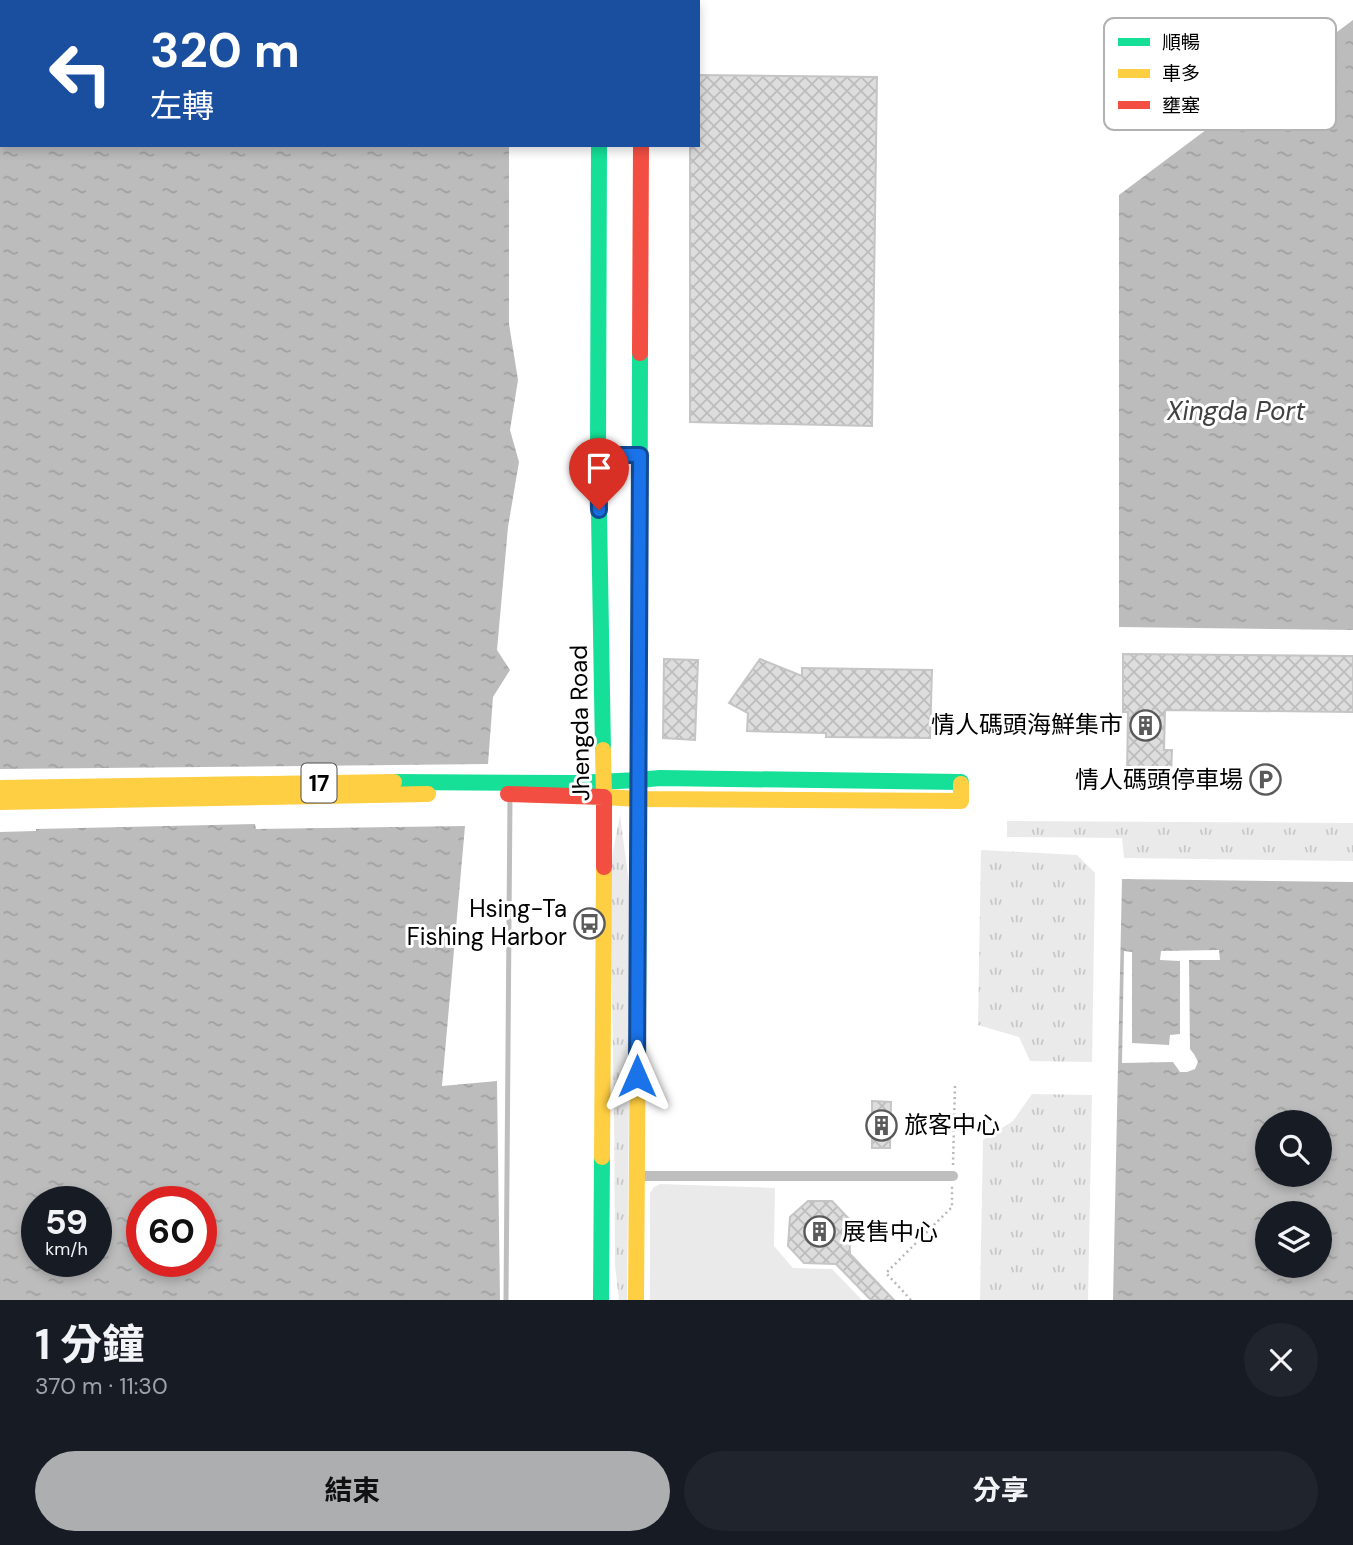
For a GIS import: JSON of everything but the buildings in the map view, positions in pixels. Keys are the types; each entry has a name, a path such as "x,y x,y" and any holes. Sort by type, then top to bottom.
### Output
{"main road":[{"name":"Jhengda Road","path":"599,147 598,455 604,790 601,1300"},
{"path":"636,1300 641,147"},
{"path":"604,790 639,799 961,802 961,782 660,778 639,780"},
{"name":"17","path":"0,802 510,794 604,790 639,780"},
{"name":"17","path":"0,788 361,782 604,790"}],"street":[{"path":"598,455 640,455"},
{"path":"636,1176 953,1176"}],"lane":[{"path":"506,1300 510,794"}],"path":[{"path":"886,1273 911,1300"}],"green space":[{"path":"620,815 631,899 627,1300 619,1300 615,1265 610,889 613,851"},
{"path":"1007,821 1353,823 1353,861 1124,858 1122,838 1007,837"},
{"path":"981,850 1077,855 1095,873 1092,1062 1030,1061 1019,1037 978,1025"},
{"path":"1032,1094 1092,1095 1088,1300 980,1300 983,1140 1013,1121"},
{"path":"660,1184 775,1188 774,1246 793,1268 832,1269 862,1300 650,1300 650,1193"}],"water":[{"name":"Xingda Port","path":"1353,20 1353,630 1119,627 1119,195 1206,130 1336,130 1336,33"},
{"path":"0,147 509,147 509,324 518,380 510,430 519,462 508,527 497,650 510,670 493,697 488,764 0,769"},
{"path":"255,824 256,829 465,826 442,1086 497,1081 500,1300 0,1300 0,832"},
{"path":"1122,879 1353,882 1353,1300 1113,1300"}],"pier":[{"path":"1219,950 1220,960 1189,960 1190,1049 1198,1062 1195,1069 1180,1072 1173,1062 1122,1063 1124,951 1132,952 1132,1043 1169,1045 1170,1035 1180,1034 1180,961 1160,960 1161,951"}],"traffic: fast":[{"path":"599,147 598,455 603,750"},
{"path":"640,353 639,780 660,778 961,784"},
{"path":"394,782 575,783 639,780 638,1014"},
{"path":"601,1300 602,1157"}],"traffic: slow":[{"path":"603,750 604,797 961,801 961,784"},
{"path":"0,788 394,782"},
{"path":"0,802 428,794"},
{"path":"602,1157 604,867"},
{"path":"636,1300 638,1014"}],"traffic: jam":[{"path":"640,353 641,147"},
{"path":"508,794 604,797 604,867"}],"place":[{"name":"情人碼頭海鮮集市","path":"1146,725"},
{"name":"情人碼頭停車場","path":"1266,780"},
{"name":"Hsing-Ta Fishing Harbor","path":"590,923"},
{"name":"旅客中心","path":"881,1125"},
{"name":"展售中心","path":"819,1232"}],"route":[{"path":"599,510 598,455 640,455 637,1076"}]}
